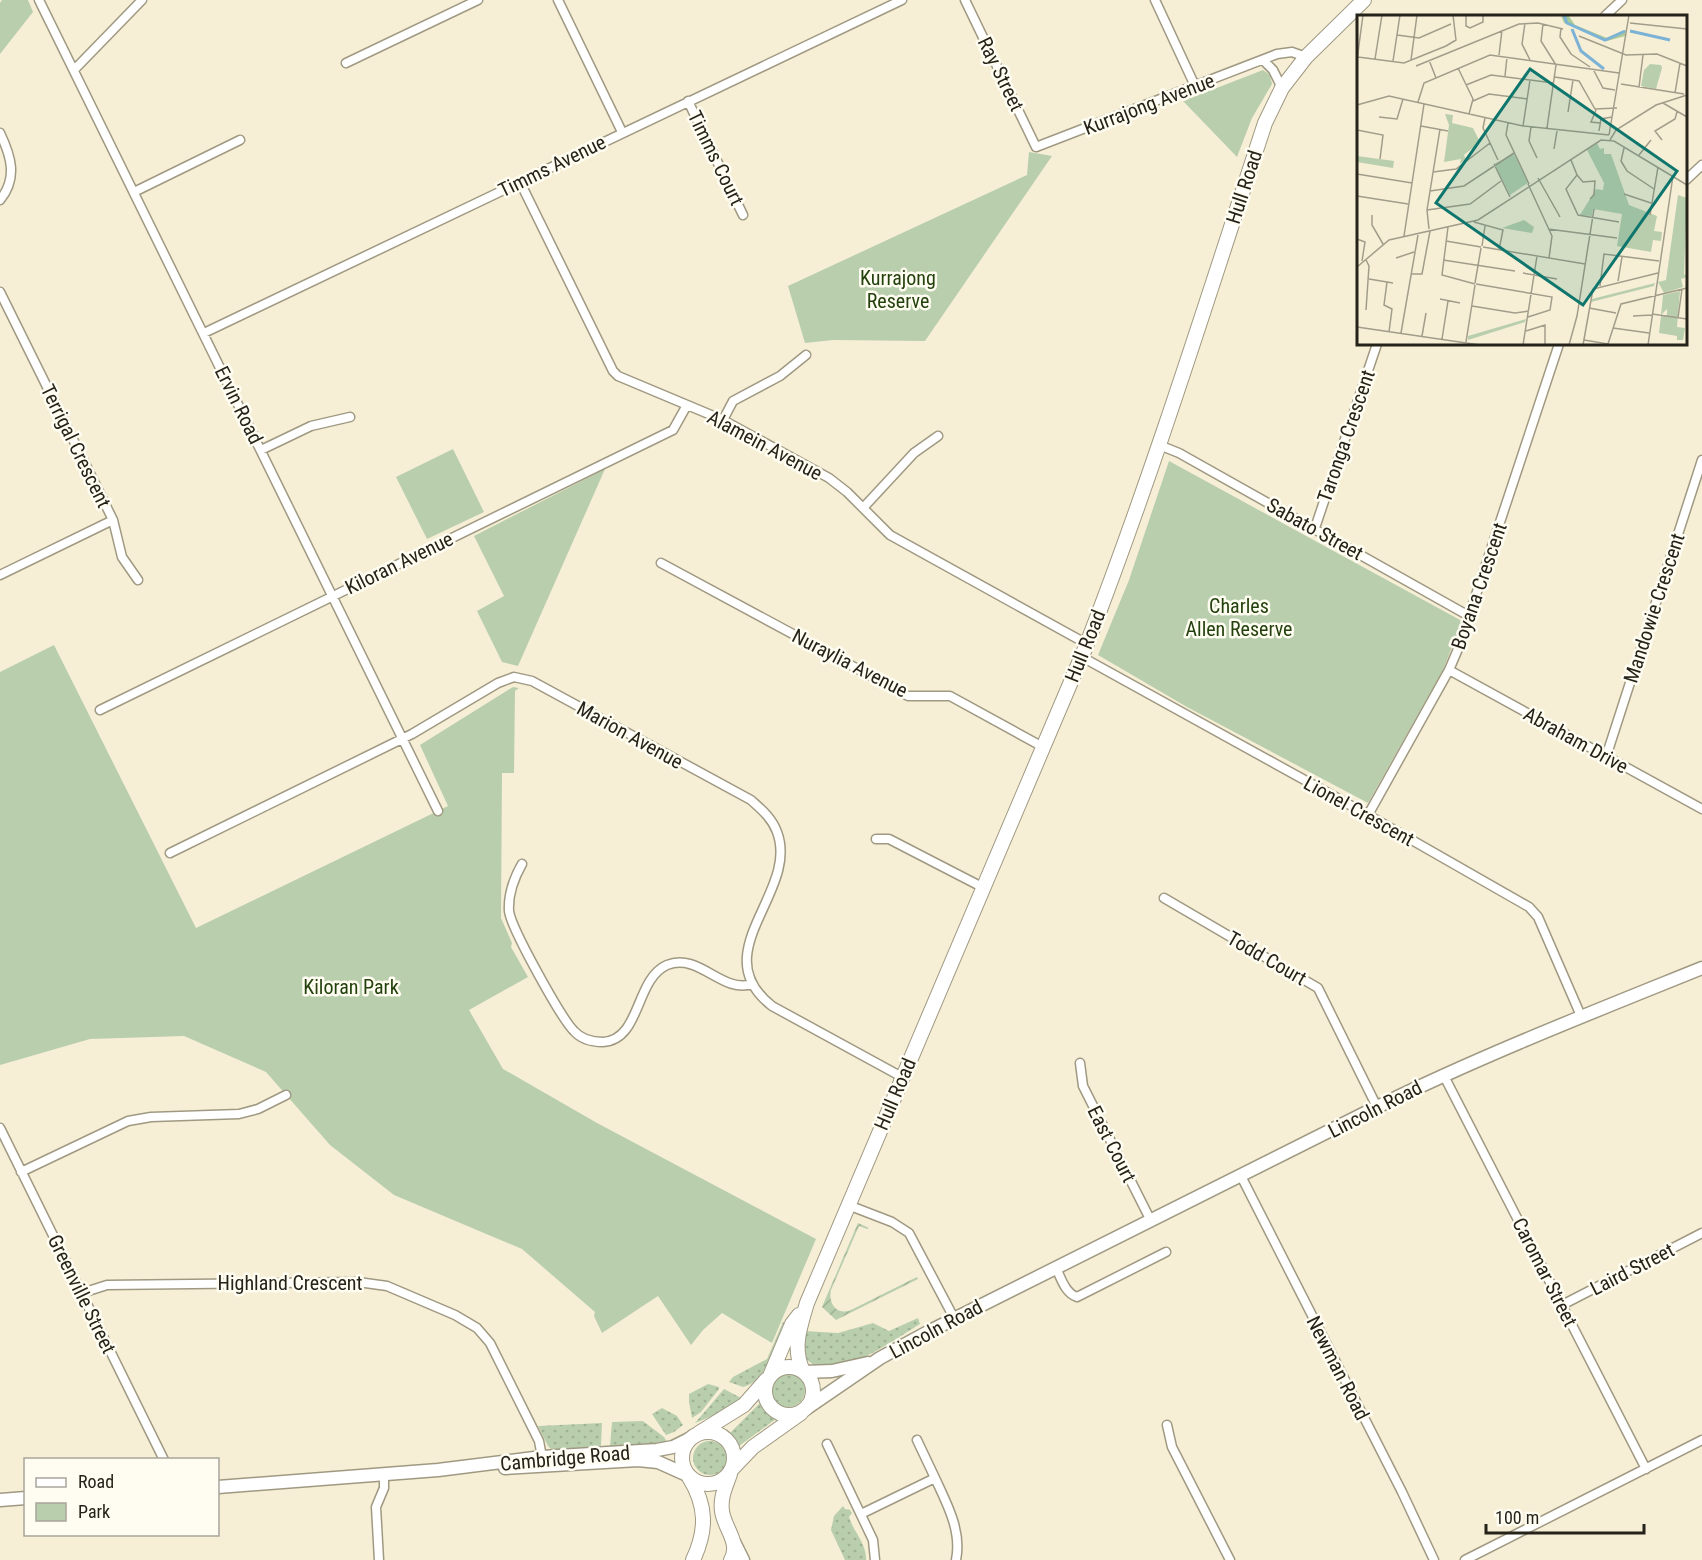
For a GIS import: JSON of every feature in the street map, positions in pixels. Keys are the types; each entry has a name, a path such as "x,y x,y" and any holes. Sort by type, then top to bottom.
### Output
{"main road":[{"name":"Hull Road","path":"804,1372 797,1354 797,1340 807,1303 1084,650 1121,556 1265,123 1282,88 1306,57 1364,0"},
{"name":"Lincoln Road","path":"806,1409 880,1359 954,1318 1443,1074 1702,968"},
{"name":"Hull Road","path":"694,1436 744,1405 768,1378 792,1324 807,1303"},
{"name":"Lincoln Road","path":"804,1372 845,1370 880,1359"},
{"path":"688,1476 699,1483 711,1484 722,1480 759,1442 806,1409 813,1399 812,1381 804,1372 794,1367 777,1370 768,1378 765,1393 772,1408 786,1414 806,1409"},
{"path":"698,1553 704,1512 700,1495 682,1464 682,1456 686,1444 694,1436 710,1432 726,1438 734,1454 721,1507 723,1519 743,1560"},
{"name":"Cambridge Road","path":"219,1487 607,1458 668,1449 694,1436"},
{"name":"Cambridge Road","path":"607,1458 649,1461 669,1466 688,1476"},
{"path":"2,1496 24,1498"},
{"path":"698,1553 707,1534 725,1533 733,1540 735,1553 731,1560"}],"street":[{"name":"Ervin Road","path":"39,0 438,811"},
{"path":"74,70 141,0"},
{"path":"346,63 478,0"},
{"path":"558,0 622,132"},
{"name":"Timms Avenue","path":"204,333 902,0"},
{"name":"Ray Street","path":"965,0 1036,147"},
{"path":"1155,0 1195,86"},
{"path":"1606,15 1622,0"},
{"name":"Kurrajong Avenue","path":"1036,147 1277,54 1292,52 1306,57"},
{"path":"1263,60 1273,70 1282,88"},
{"name":"Timms Court","path":"688,101 743,215"},
{"path":"0,133 9,152 12,166 8,188 0,200"},
{"path":"134,192 240,140"},
{"path":"1687,179 1702,165"},
{"name":"Alamein Avenue","path":"520,182 613,371 625,379 723,420 829,478 890,535 1084,650"},
{"name":"Terrigal Crescent","path":"0,292 113,520 0,575"},
{"name":"Taronga Crescent","path":"1315,528 1377,345"},
{"name":"Boyana Crescent","path":"1368,815 1449,670 1470,616 1559,345"},
{"path":"723,420 733,401 780,376 806,356"},
{"name":"Kiloran Avenue","path":"100,710 673,430 687,405"},
{"path":"261,450 311,426 350,417"},
{"path":"863,508 914,453 938,436"},
{"name":"Sabato Street","path":"1158,445 1179,453 1470,616"},
{"name":"Mandowie Crescent","path":"1606,757 1702,460"},
{"path":"113,520 122,557 138,580"},
{"name":"Nuraylia Avenue","path":"661,563 908,696 950,696 1043,747"},
{"name":"Lionel Crescent","path":"1084,650 1528,907 1538,917 1581,1016"},
{"name":"Abraham Drive","path":"1449,670 1702,809"},
{"name":"Marion Avenue","path":"170,853 403,739 498,683 514,677 532,681 751,800 769,816 778,832 781,856 777,874 748,943 747,962 752,984"},
{"path":"876,839 889,839 982,887"},
{"path":"522,864 514,877 509,901 513,927 567,1023 581,1037 603,1042 620,1035 631,1021 650,979 660,969 670,964 687,963 740,987 752,984 761,997 772,1006 902,1077"},
{"name":"Todd Court","path":"1164,898 1318,988 1377,1107"},
{"name":"East Court","path":"1080,1064 1083,1086 1151,1221"},
{"name":"Caromar Street","path":"1443,1074 1646,1469"},
{"path":"21,1172 128,1121 151,1117 239,1114 258,1109 286,1095"},
{"name":"Greenville Street","path":"0,1128 163,1458"},
{"name":"Newman Road","path":"1241,1176 1402,1491 1434,1560"},
{"path":"848,1205 892,1222 909,1233 954,1318"},
{"name":"Laird Street","path":"1562,1305 1702,1233"},
{"path":"1056,1268 1065,1287 1077,1297 1166,1252"},
{"name":"Highland Crescent","path":"82,1293 107,1285 358,1282 387,1286 466,1320 485,1335 539,1441 542,1462"},
{"path":"1167,1425 1172,1447 1230,1560"},
{"path":"917,1440 954,1523 958,1549 956,1560"},
{"path":"1465,1560 1702,1440"},
{"path":"827,1444 873,1540 875,1560"},
{"path":"379,1560 376,1507 384,1488 384,1475"},
{"path":"861,1514 935,1478"}],"green space":[{"path":"2,0 28,0 33,12 0,54 0,3"},
{"path":"1263,70 1270,75 1272,84 1252,118 1237,157 1183,101"},
{"name":"Kurrajong Reserve","path":"1029,152 1052,156 925,341 833,340 805,343 788,286 1027,175"},
{"path":"453,449 484,512 427,539 396,477"},
{"name":"Charles Allen Reserve","path":"1169,461 1462,621 1443,670 1368,803 1187,707 1098,655 1129,580"},
{"path":"605,469 518,666 502,662 477,611 504,596 474,536"},
{"name":"Kiloran Park","path":"54,645 196,928 448,806 420,745 513,687 519,688 515,691 514,773 502,773 501,918 512,943 511,947 528,977 469,1010 503,1069 597,1123 816,1239 772,1343 722,1313 703,1330 691,1345 658,1296 602,1333 594,1316 595,1312 522,1249 394,1195 330,1145 266,1072 184,1036 90,1039 0,1065 0,672"},
{"path":"858,1223 869,1228 859,1226 831,1290 832,1303 837,1309 849,1311 917,1277 918,1279 836,1320 822,1307"},
{"path":"918,1318 920,1324 879,1349 845,1365 829,1367 815,1365 804,1356 805,1331 838,1333 873,1323 889,1331"},
{"path":"783,1322 787,1323 776,1350 759,1377 743,1387 729,1382 733,1377 767,1359"},
{"path":"788,1373 800,1378 805,1390 800,1402 788,1407 776,1402 771,1390 776,1378"},
{"path":"708,1384 719,1387 719,1389 701,1412 692,1418 689,1394"},
{"path":"724,1389 741,1398 724,1411 695,1423"},
{"path":"760,1403 766,1413 776,1419 739,1446 730,1433"},
{"path":"662,1408 677,1416 683,1425 666,1435 652,1414"},
{"path":"643,1421 667,1442 610,1446 612,1422"},
{"path":"602,1423 599,1448 553,1451 538,1426"},
{"path":"710,1441 722,1446 727,1458 722,1470 710,1475 698,1470 693,1458 698,1446"},
{"path":"843,1506 852,1513 849,1517 866,1554 866,1560 845,1560 831,1530 834,1516"}]}
